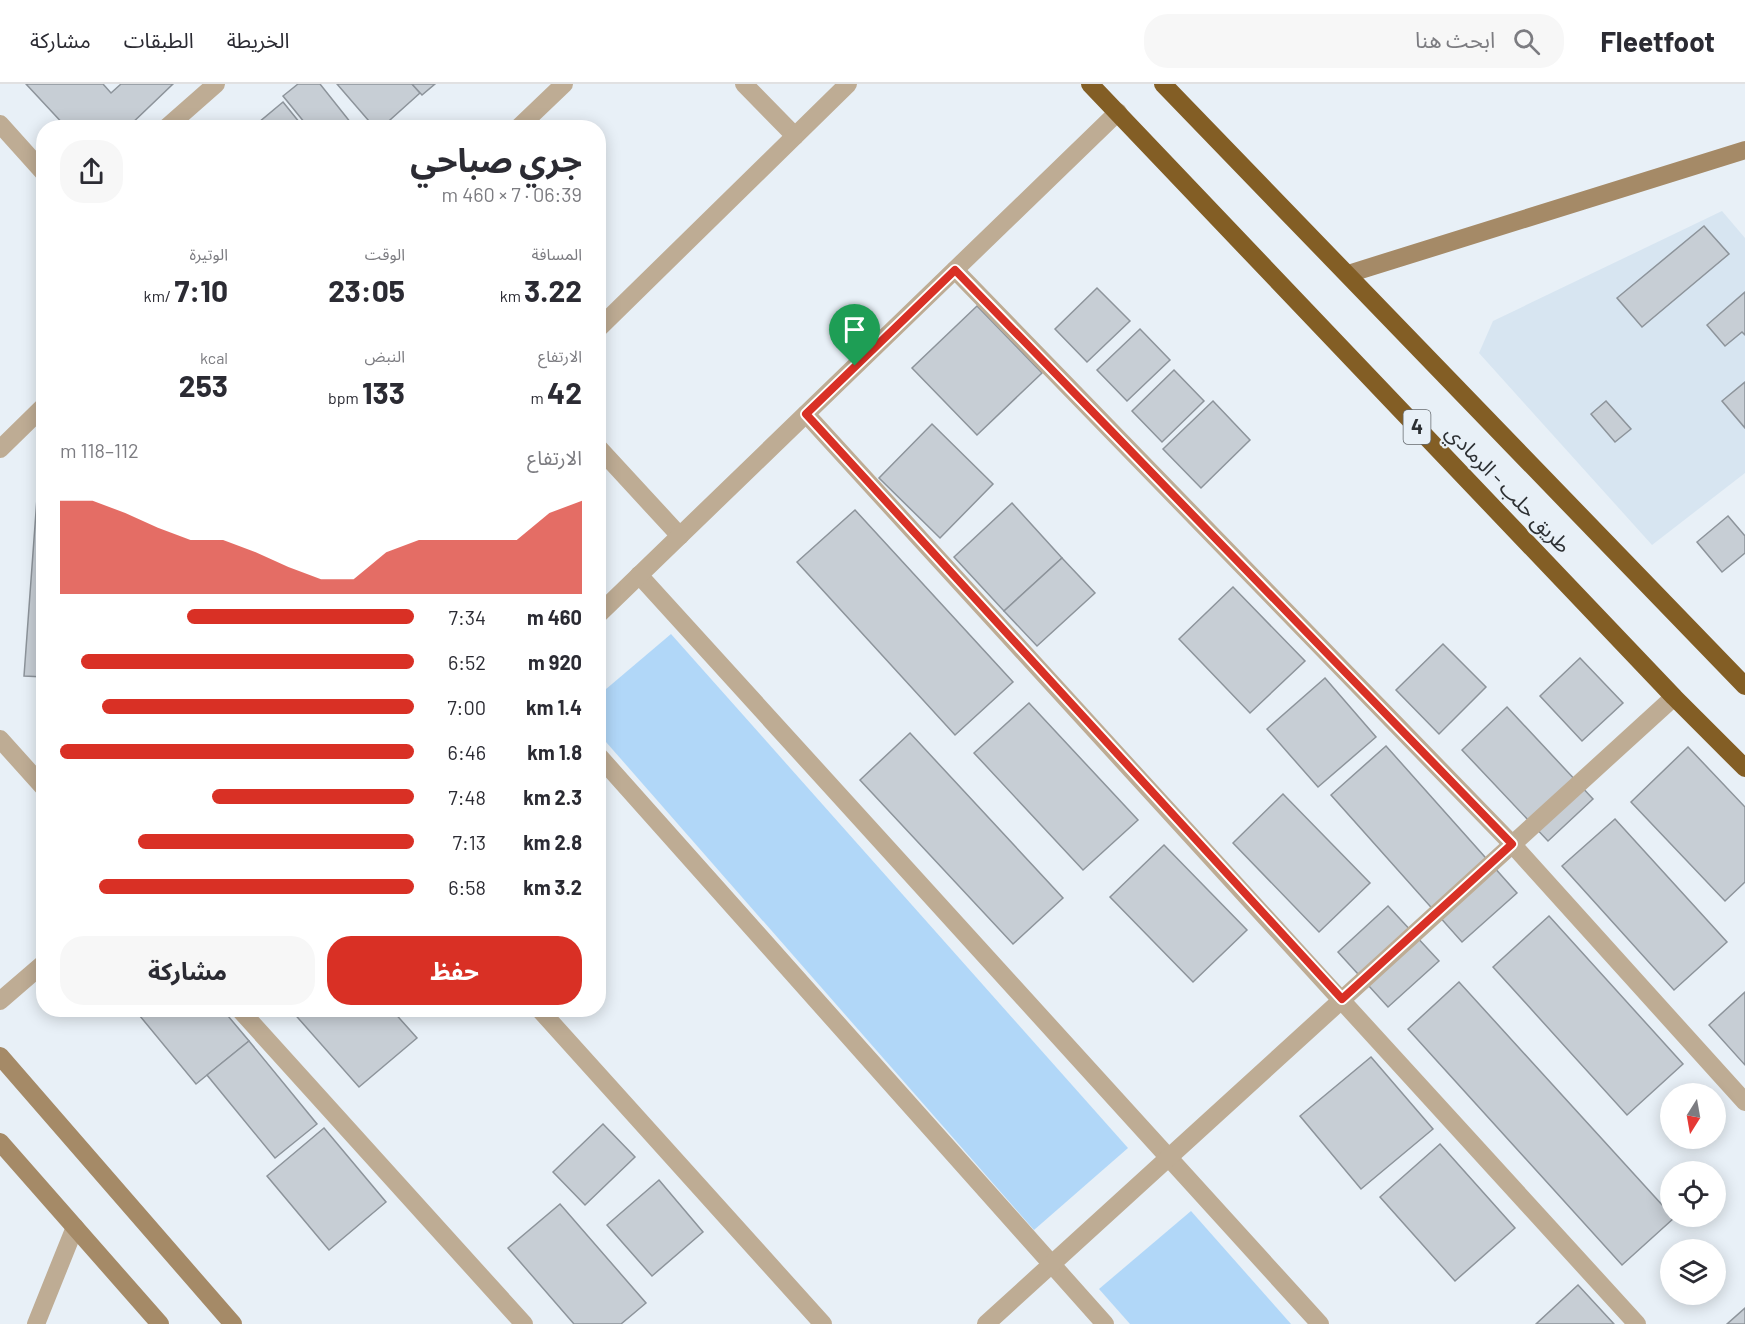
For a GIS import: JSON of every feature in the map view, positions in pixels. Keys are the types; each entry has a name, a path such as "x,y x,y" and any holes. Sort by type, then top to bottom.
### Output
{"highway":[{"name":"طريق حلب - الرمادي","path":"1090,84 1674,697 1745,768"},
{"name":"طريق حلب - الرمادي","path":"1163,84 1745,686"}],"street":[{"path":"175,120 216,84"},
{"path":"526,120 564,84"},
{"path":"744,84 795,136"},
{"path":"606,321 848,84"},
{"path":"606,607 1118,112"},
{"path":"0,124 36,164"},
{"path":"1348,274 1745,150"},
{"path":"955,270 1512,844 1745,1102"},
{"path":"0,449 36,414"},
{"path":"806,414 1637,1324"},
{"path":"606,456 680,536"},
{"path":"639,575 1320,1324"},
{"path":"986,1324 1674,697"},
{"path":"0,739 36,779"},
{"path":"606,764 1105,1324"},
{"path":"0,1001 36,970"},
{"path":"246,1017 524,1324"},
{"path":"546,1017 823,1324"},
{"path":"0,1056 233,1324"},
{"path":"0,1142 160,1324"},
{"path":"36,1324 75,1227"}],"shaded area":[{"path":"1722,211 1745,238 1745,473 1652,545 1479,353 1493,321"},
{"path":"671,634 1128,1148 1034,1230 606,742 606,689"},
{"path":"1191,1211 1291,1324 1130,1324 1099,1289"}],"building":[{"path":"26,84 103,84 111,93 121,84 173,84 135,120 60,120"},
{"path":"298,84 320,84 349,120 302,120 283,96"},
{"path":"337,84 412,84 420,93 390,120 368,120"},
{"path":"412,84 435,84 422,95"},
{"path":"283,102 298,120 262,120"},
{"path":"1704,226 1729,254 1642,327 1617,298"},
{"path":"1097,288 1130,321 1087,362 1055,329"},
{"path":"1745,292 1745,335 1742,332 1725,346 1707,325"},
{"path":"977,306 1042,373 977,435 912,368"},
{"path":"1140,329 1170,360 1127,401 1097,370"},
{"path":"1174,370 1204,401 1162,442 1132,411"},
{"path":"1745,382 1745,428 1722,401"},
{"path":"1213,401 1250,440 1201,488 1163,449"},
{"path":"1606,401 1631,429 1615,442 1591,414"},
{"path":"932,424 993,484 940,538 879,478"},
{"path":"1012,503 1062,558 1004,611 954,557"},
{"path":"855,510 1013,682 955,735 797,562"},
{"path":"36,512 36,677 24,676"},
{"path":"1728,516 1745,536 1745,553 1722,572 1697,542"},
{"path":"1062,558 1095,593 1037,646 1004,611"},
{"path":"1233,587 1305,661 1250,713 1179,639"},
{"path":"1443,644 1486,687 1439,734 1396,690"},
{"path":"1580,658 1623,703 1582,741 1540,696"},
{"path":"1325,678 1376,737 1318,787 1267,729"},
{"path":"1029,703 1138,820 1083,870 974,753"},
{"path":"1507,707 1593,799 1548,841 1462,750"},
{"path":"910,733 1063,898 1013,944 860,780"},
{"path":"1386,746 1517,893 1462,942 1331,795"},
{"path":"1688,747 1745,807 1745,882 1725,901 1631,802"},
{"path":"1283,794 1370,883 1319,932 1233,843"},
{"path":"1615,819 1727,942 1674,990 1562,866"},
{"path":"1164,845 1247,930 1193,982 1110,897"},
{"path":"1388,906 1439,961 1388,1007 1338,952"},
{"path":"1549,916 1683,1064 1627,1115 1493,967"},
{"path":"1459,982 1660,1203 1660,1227 1664,1227 1622,1265 1408,1029"},
{"path":"1745,992 1745,1065 1709,1025"},
{"path":"141,1017 229,1017 249,1041 196,1084"},
{"path":"297,1017 398,1017 417,1038 359,1087"},
{"path":"249,1041 317,1124 275,1158 207,1075"},
{"path":"1371,1057 1433,1129 1361,1189 1300,1116"},
{"path":"603,1124 635,1157 585,1205 553,1172"},
{"path":"324,1128 386,1202 329,1250 267,1176"},
{"path":"1440,1144 1515,1228 1455,1281 1380,1197"},
{"path":"659,1180 703,1232 652,1276 607,1225"},
{"path":"560,1204 646,1303 621,1324 574,1324 508,1248"},
{"path":"1578,1285 1614,1324 1536,1324"},
{"path":"1745,1308 1745,1324 1727,1324"}],"route":[{"path":"955,270 1512,844 1342,999 806,414 855,366 955,270"}]}
